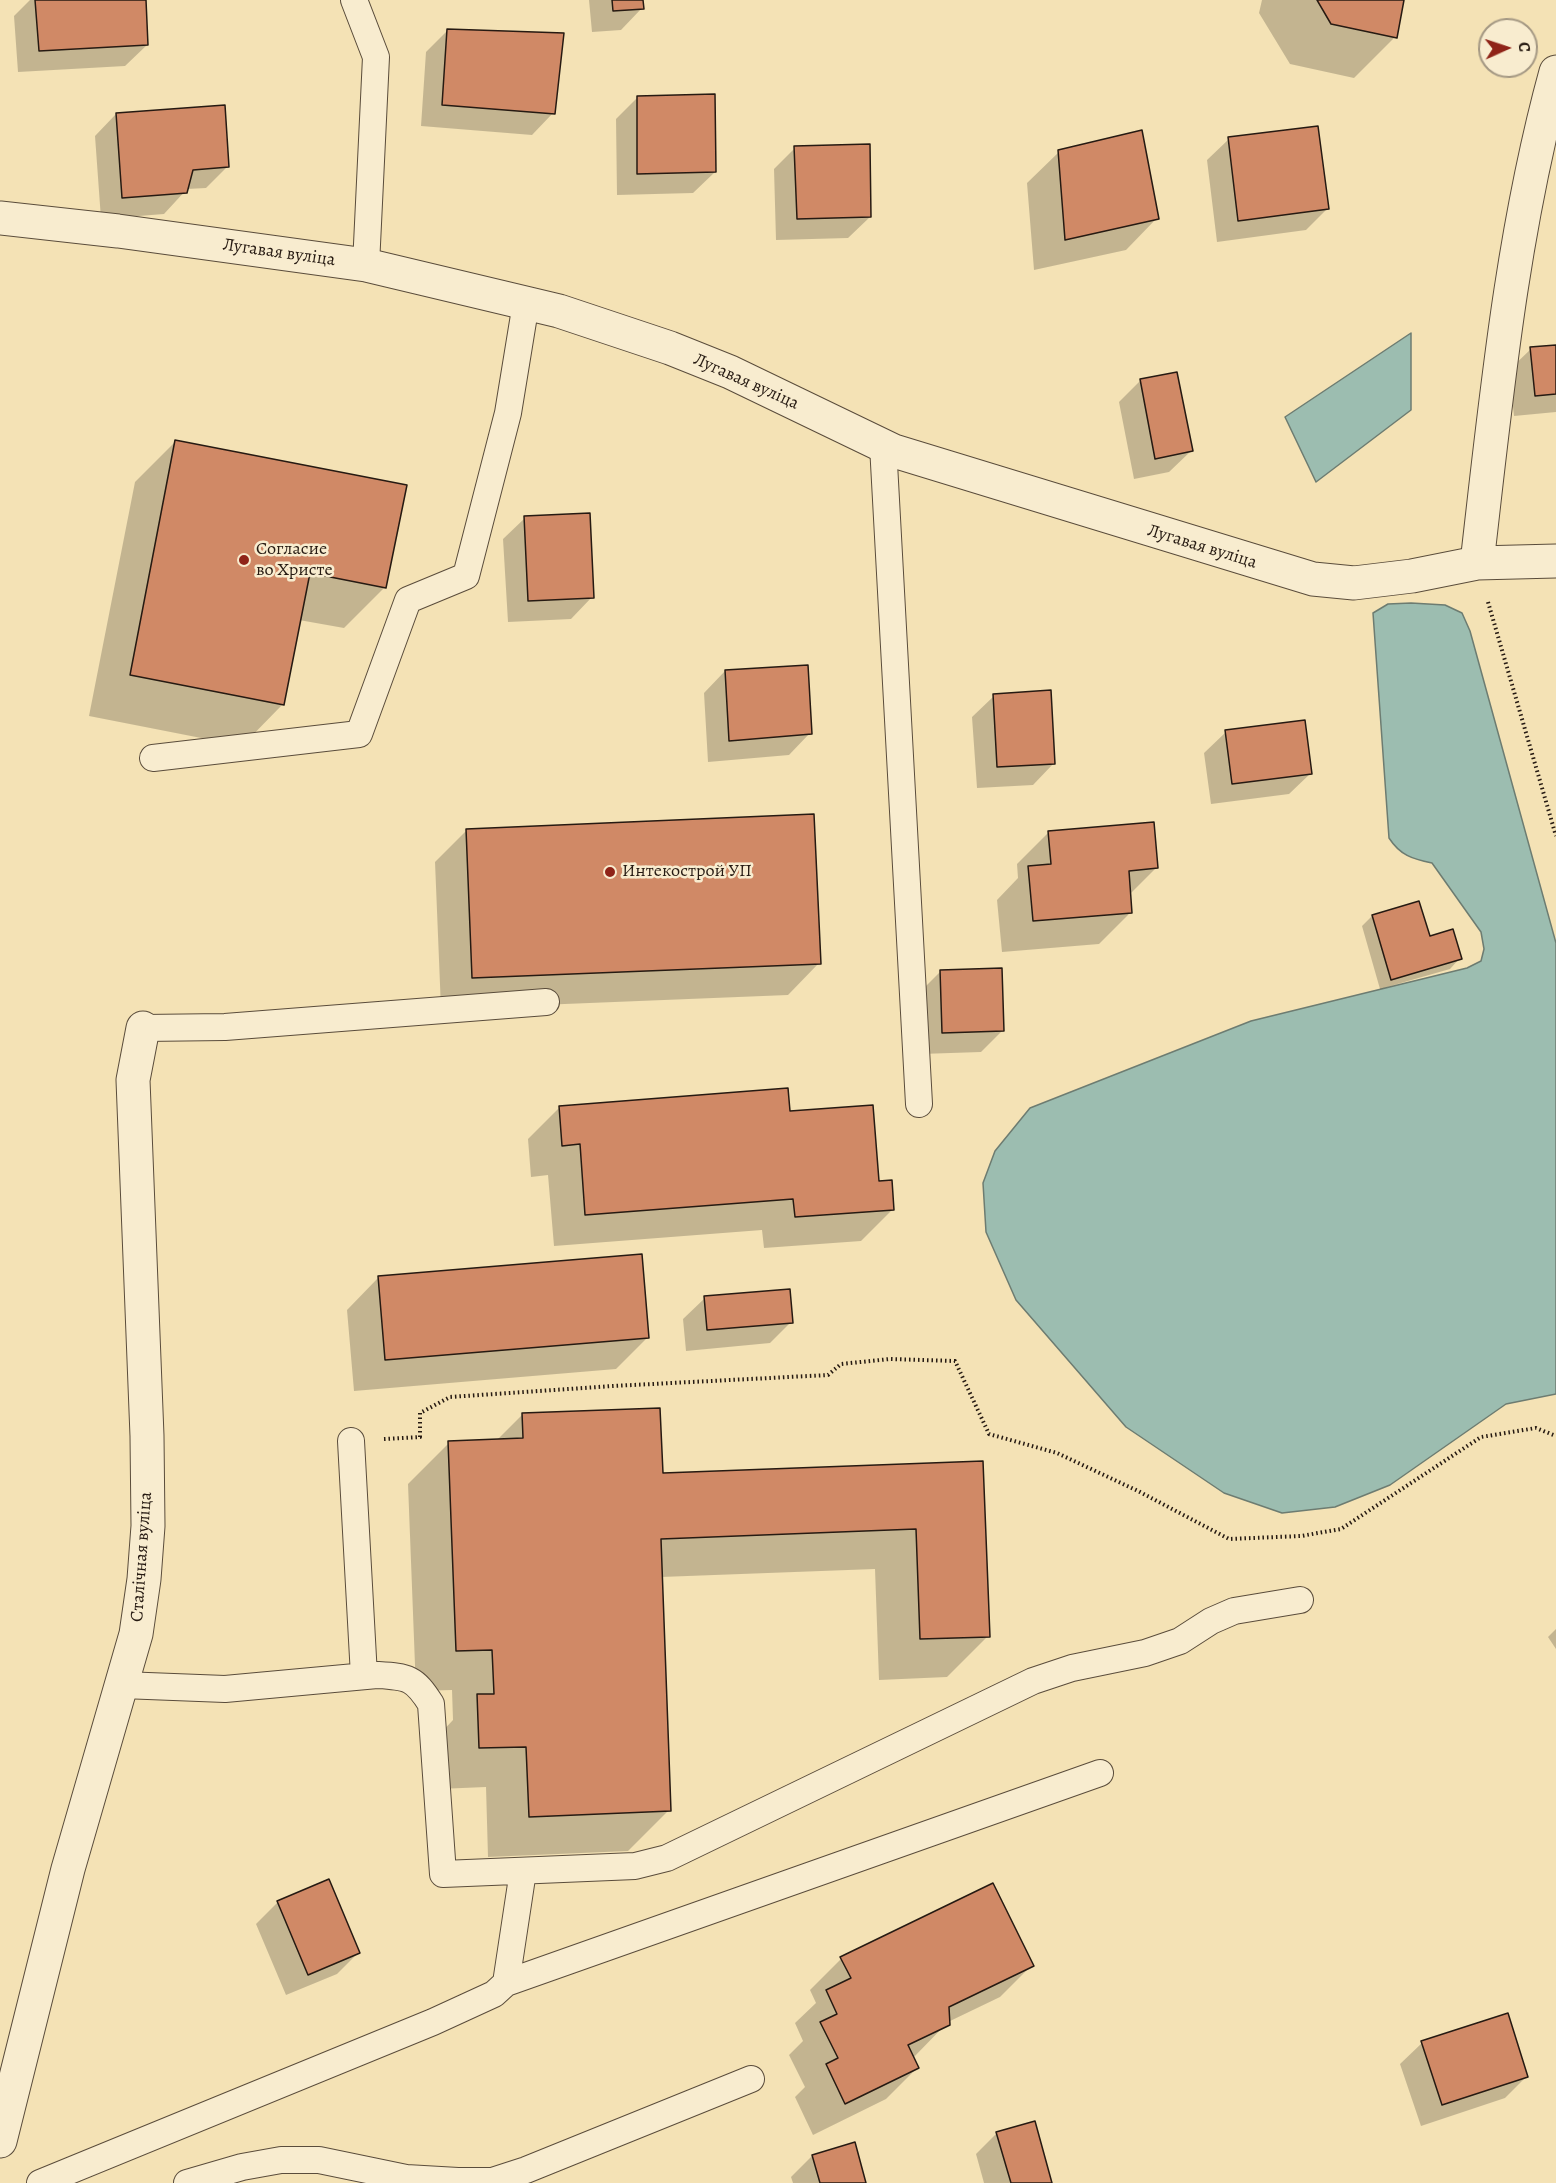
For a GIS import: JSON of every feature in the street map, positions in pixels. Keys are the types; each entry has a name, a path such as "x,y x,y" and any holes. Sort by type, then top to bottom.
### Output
{"street":[{"path":"1477,563 1503,339 1524,211 1556,72"},
{"name":"Лугавая вуліца","path":"0,218 118,231 366,265 526,303 670,348 730,372 882,445 1272,569 1313,579 1354,583 1412,576 1477,563 1556,561"},
{"name":"Сталічная вуліца","path":"0,2141 68,1869 136,1634 148,1526 147,1436 133,1080 143,1028"}],"lane":[{"path":"354,0 376,57 366,265"},
{"path":"153,758 359,734 408,600 466,576 508,413 526,303"},
{"path":"882,445 919,1104"},
{"path":"143,1028 225,1027 546,1002"},
{"path":"351,1441 364,1676"},
{"path":"122,1685 225,1689 364,1676 399,1676 418,1683 431,1704 443,1874 634,1866 668,1857 1033,1681 1072,1668 1145,1653 1180,1641 1211,1621 1234,1611 1300,1600"},
{"path":"40,2183 433,2022 494,1994 506,1983 1100,1773"},
{"path":"506,1983 523,1870"},
{"path":"187,2183 271,2162 319,2160 406,2178 492,2181 526,2170 752,2079"}],"path":[{"path":"1477,563 1556,836"},
{"path":"351,1441 420,1437 420,1413 450,1397 828,1375 841,1364 890,1359 955,1361 989,1434 1057,1453 1138,1491 1229,1539 1300,1536 1341,1529 1481,1437 1536,1428 1556,1436"}],"shaded area":[{"path":"1411,333 1411,410 1316,482 1285,417"},
{"path":"1388,604 1445,605 1462,613 1470,631 1556,943 1556,1394 1506,1404 1390,1485 1335,1507 1282,1513 1224,1493 1126,1427 1016,1300 986,1232 983,1183 995,1151 1030,1108 1251,1021 1467,968 1481,961 1484,949 1481,932 1432,863 1407,855 1398,849 1389,838 1373,613"}],"building":[{"path":"35,0 146,0 148,45 39,51"},
{"path":"612,0 643,0 644,9 613,11"},
{"path":"1317,0 1404,0 1397,38 1331,24"},
{"path":"447,29 564,33 555,114 442,105"},
{"path":"715,94 716,172 637,174 637,96"},
{"path":"225,105 229,167 193,170 187,193 122,198 116,113"},
{"path":"1318,126 1329,209 1238,221 1228,137"},
{"path":"1142,130 1159,219 1065,240 1058,150"},
{"path":"870,144 871,217 797,219 794,146"},
{"path":"1556,345 1556,394 1535,396 1530,347"},
{"path":"1177,372 1193,451 1155,459 1140,379"},
{"name":"Согласие во Христе","path":"175,440 407,485 386,588 310,573 284,705 130,675"},
{"path":"590,513 594,598 528,601 524,516"},
{"path":"808,665 812,734 729,741 725,670"},
{"path":"1051,690 1055,764 997,767 993,694"},
{"path":"1305,720 1312,774 1232,784 1225,730"},
{"path":"814,814 821,964 472,978 466,829"},
{"path":"1154,822 1158,868 1129,871 1132,913 1033,921 1028,866 1051,864 1048,831"},
{"path":"1419,901 1430,936 1453,929 1462,959 1391,980 1372,915"},
{"path":"1002,968 1004,1031 942,1033 940,970"},
{"path":"788,1088 790,1111 873,1105 879,1181 892,1180 894,1210 795,1217 793,1199 585,1215 580,1144 562,1146 559,1106"},
{"path":"642,1254 649,1338 385,1360 378,1276"},
{"path":"790,1289 793,1323 707,1330 704,1296"},
{"path":"660,1408 663,1473 983,1461 990,1637 920,1639 916,1529 661,1539 671,1811 529,1817 526,1747 479,1748 477,1694 494,1694 492,1650 456,1651 448,1441 523,1438 522,1413"},
{"path":"329,1879 360,1953 308,1975 277,1901"},
{"path":"993,1883 1034,1966 949,2007 950,2025 908,2045 919,2068 845,2104 826,2064 838,2058 820,2022 837,2014 826,1990 851,1978 840,1957"},
{"path":"1508,2013 1528,2077 1442,2105 1421,2041"},
{"path":"1035,2121 1052,2183 1011,2183 996,2132"},
{"path":"855,2142 866,2183 820,2183 812,2155"}],"place":[{"name":"Согласие во Христе","path":"244,560"},
{"name":"Интекострой УП","path":"610,872"}]}
